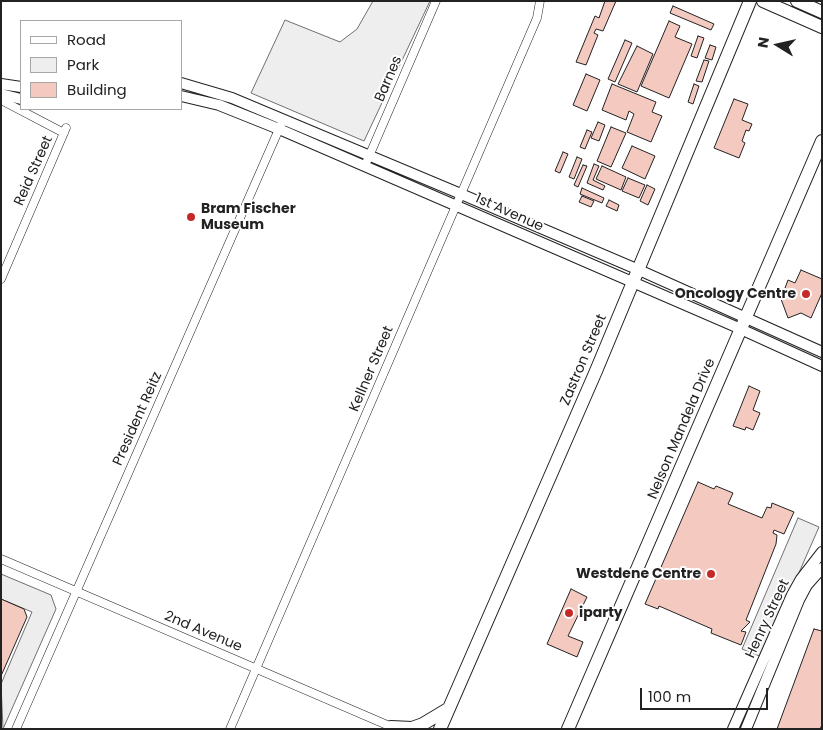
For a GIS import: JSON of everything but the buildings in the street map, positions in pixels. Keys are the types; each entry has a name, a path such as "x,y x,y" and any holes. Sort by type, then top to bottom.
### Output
{"main road":[{"name":"Zastron Street","path":"440,729 639,270 750,1"},
{"path":"763,1 822,27"},
{"path":"797,1 822,12"},
{"name":"Nelson Mandela Drive","path":"568,729 822,141"},
{"path":"393,728 412,728 423,724 448,709"}],"street":[{"name":"Barnes","path":"365,167 436,1"},
{"name":"Kellner Street","path":"537,18 540,1"},
{"name":"Kellner Street","path":"230,729 537,18 547,1"},
{"path":"1,84 20,87"},
{"name":"1st Avenue","path":"182,86 217,92 365,167 633,283 822,352"},
{"path":"1,94 20,98"},
{"name":"1st Avenue","path":"182,96 218,105 281,125 369,157 461,194 639,270 822,366"},
{"name":"Reid Street","path":"1,100 20,109"},
{"name":"Reid Street","path":"1,279 65,130 22,110"},
{"name":"President Reitz","path":"16,729 281,125"},
{"name":"Henry Street","path":"734,729 792,595 809,568 822,552"},
{"name":"2nd Avenue","path":"1,559 393,728"},
{"name":"Henry Street","path":"746,729 799,600 807,584 822,568"}],"green space":[{"path":"373,1 430,1 364,141 251,93 285,20 340,42 357,29"}],"shaded area":[{"path":"798,518 819,527 762,657 742,649"},
{"path":"1,574 51,595 56,609 3,729 1,684 32,612 1,599"}],"place":[{"name":"Bram Fischer Museum","path":"191,217"},
{"name":"Oncology Centre","path":"806,294"},
{"name":"Westdene Centre","path":"711,574"},
{"name":"iparty","path":"569,613"}]}
